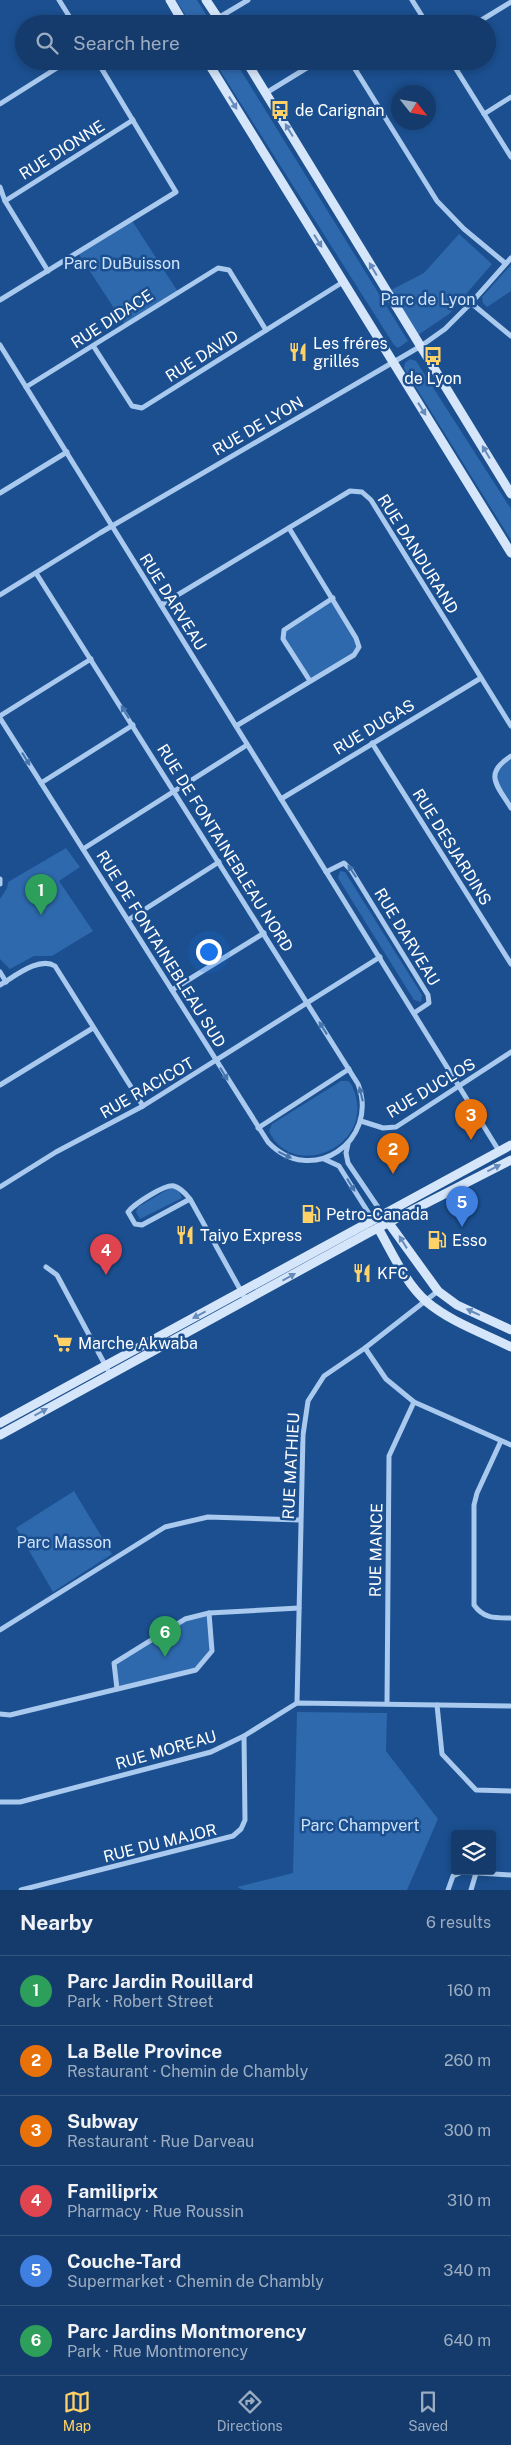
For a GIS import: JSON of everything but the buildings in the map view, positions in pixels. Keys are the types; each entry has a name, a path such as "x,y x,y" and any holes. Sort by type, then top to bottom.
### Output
{"main road":[{"path":"170,0 179,15"},
{"path":"206,0 216,15"},
{"path":"213,70 511,553"},
{"path":"252,70 511,494"},
{"path":"0,1435 110,1374 372,1219 511,1145"},
{"path":"0,1423 105,1365 511,1160"},
{"path":"388,1222 438,1291 457,1304 511,1330"},
{"path":"378,1228 410,1282 425,1301 447,1316 511,1347"}],"street":[{"path":"59,0 68,15"},
{"path":"228,15 248,0"},
{"path":"412,0 421,15"},
{"path":"490,15 511,2"},
{"path":"0,104 54,70"},
{"path":"0,300 176,192 102,70"},
{"path":"266,93 303,70"},
{"path":"355,70 436,202 464,229 505,263"},
{"path":"457,70 511,157"},
{"path":"484,114 511,97"},
{"name":"RUE DIONNE","path":"5,201 133,120"},
{"path":"0,187 5,201 48,271"},
{"name":"RUE DE LYON","path":"0,595 111,527 421,346 445,329 511,258"},
{"name":"RUE DIDACE","path":"26,387 218,268 229,270 266,330"},
{"name":"RUE DAVID","path":"94,346 132,406 142,408 343,282"},
{"path":"471,303 511,336"},
{"name":"RUE DARVEAU","path":"0,345 499,1151"},
{"path":"0,492 67,452"},
{"name":"RUE DANDURAND","path":"161,605 350,491 362,492 370,500 511,726"},
{"path":"236,726 354,656 359,647 356,638 289,528"},
{"name":"RUE DE FONTAINEBLEAU NORD","path":"36,573 349,1069 362,1096 361,1121 349,1143"},
{"path":"310,681 283,639 284,630 332,598"},
{"path":"0,717 91,659"},
{"name":"RUE DUGAS","path":"281,799 481,678"},
{"name":"RUE DE FONTAINEBLEAU SUD","path":"0,717 258,1128 272,1147 285,1156 302,1161 323,1158"},
{"path":"41,783 133,725"},
{"name":"RUE DESJARDINS","path":"372,743 511,964"},
{"path":"83,849 247,745"},
{"path":"511,756 499,763 494,772 495,782 511,808"},
{"path":"128,920 219,862"},
{"name":"RUE DARVEAU","path":"326,872 342,863 349,866 428,995 429,1003 414,1013"},
{"path":"0,879 0,884"},
{"path":"172,990 264,933"},
{"name":"RUE RACICOT","path":"0,1188 56,1152 143,1106 380,958"},
{"path":"0,985 38,964 50,963 59,972 143,1106"},
{"path":"0,972 6,982"},
{"path":"0,1085 93,1028"},
{"name":"RUE DUCLOS","path":"361,1121 383,1128 396,1127 511,1052"},
{"path":"258,1128 349,1069"},
{"path":"323,1158 334,1154 349,1143"},
{"path":"349,1143 346,1153 348,1163 388,1222"},
{"path":"323,1158 338,1166 378,1228"},
{"path":"190,1199 142,1225 135,1224 128,1212 134,1205 169,1186 177,1187 190,1199 244,1296"},
{"path":"46,1267 57,1276 110,1374"},
{"name":"RUE MATHIEU","path":"297,1703 303,1435 308,1401 324,1376 365,1348 438,1291"},
{"path":"365,1348 386,1379 414,1402 511,1445"},
{"name":"RUE MANCE","path":"387,1704 389,1456 414,1402"},
{"path":"502,1441 474,1505 474,1605 480,1613 489,1618 511,1618"},
{"path":"0,1630 165,1527 208,1517 300,1520"},
{"path":"117,1690 114,1663 185,1619 210,1613 299,1608"},
{"path":"0,1714 10,1716 196,1670 212,1651 210,1613"},
{"path":"297,1703 511,1706"},
{"name":"RUE MOREAU","path":"0,1802 20,1802 211,1752 244,1736 297,1703"},
{"path":"436,1705 442,1754 476,1790 511,1791"},
{"name":"RUE DU MAJOR","path":"21,1890 232,1836 241,1829 245,1820 244,1736"},
{"path":"496,1874 511,1875"},
{"path":"448,1890 453,1876 455,1875"},
{"path":"470,1890 475,1875"}],"green space":[{"path":"176,0 197,0 206,15 185,15"},
{"path":"220,70 241,70 408,341 398,348 394,345"},
{"name":"Parc DuBuisson","path":"131,219 178,292 125,325 78,253"},
{"name":"Parc de Lyon","path":"459,234 492,264 449,314 418,335 391,290 424,273"},
{"path":"511,265 511,291 487,307 483,303 482,297"},
{"path":"410,359 416,361 511,509 511,540 404,368 405,363"},
{"path":"333,598 359,647 354,655 310,681 283,639 284,630"},
{"path":"511,756 511,808 495,782 499,763"},
{"path":"66,848 80,867 59,881 93,931 52,956 34,956 10,969 0,959 0,899 7,888 8,882"},
{"path":"340,871 345,872 422,995 421,1002 414,1000 338,878"},
{"path":"341,1081 348,1081 351,1084 357,1105 355,1124 345,1139 331,1150 314,1155 296,1154 281,1147 269,1131 272,1124"},
{"path":"172,1187 178,1189 182,1198 140,1219 136,1212 138,1207"},
{"name":"Parc Masson","path":"74,1491 112,1554 53,1592 16,1528"},
{"path":"209,1613 212,1651 196,1670 117,1689 114,1663 185,1619"},
{"name":"Parc Champvert","path":"297,1712 387,1713 386,1751 438,1819 407,1890 244,1890 237,1887 293,1873"}],"place":[{"name":"de Carignan","path":"280,110"},
{"name":"Les fréres grillés","path":"298,352"},
{"name":"de Lyon","path":"433,356"},
{"name":"Parc Jardin Rouillard","path":"41,915"},
{"name":"Subway","path":"471,1140"},
{"name":"La Belle Province","path":"393,1174"},
{"name":"Petro-Canada","path":"311,1214"},
{"name":"Couche-Tard","path":"462,1227"},
{"name":"Taiyo Express","path":"185,1235"},
{"name":"Esso","path":"437,1240"},
{"name":"KFC","path":"362,1273"},
{"name":"Familiprix","path":"106,1275"},
{"name":"Marche Akwaba","path":"63,1343"},
{"name":"Parc Jardins Montmorency","path":"165,1657"}]}
